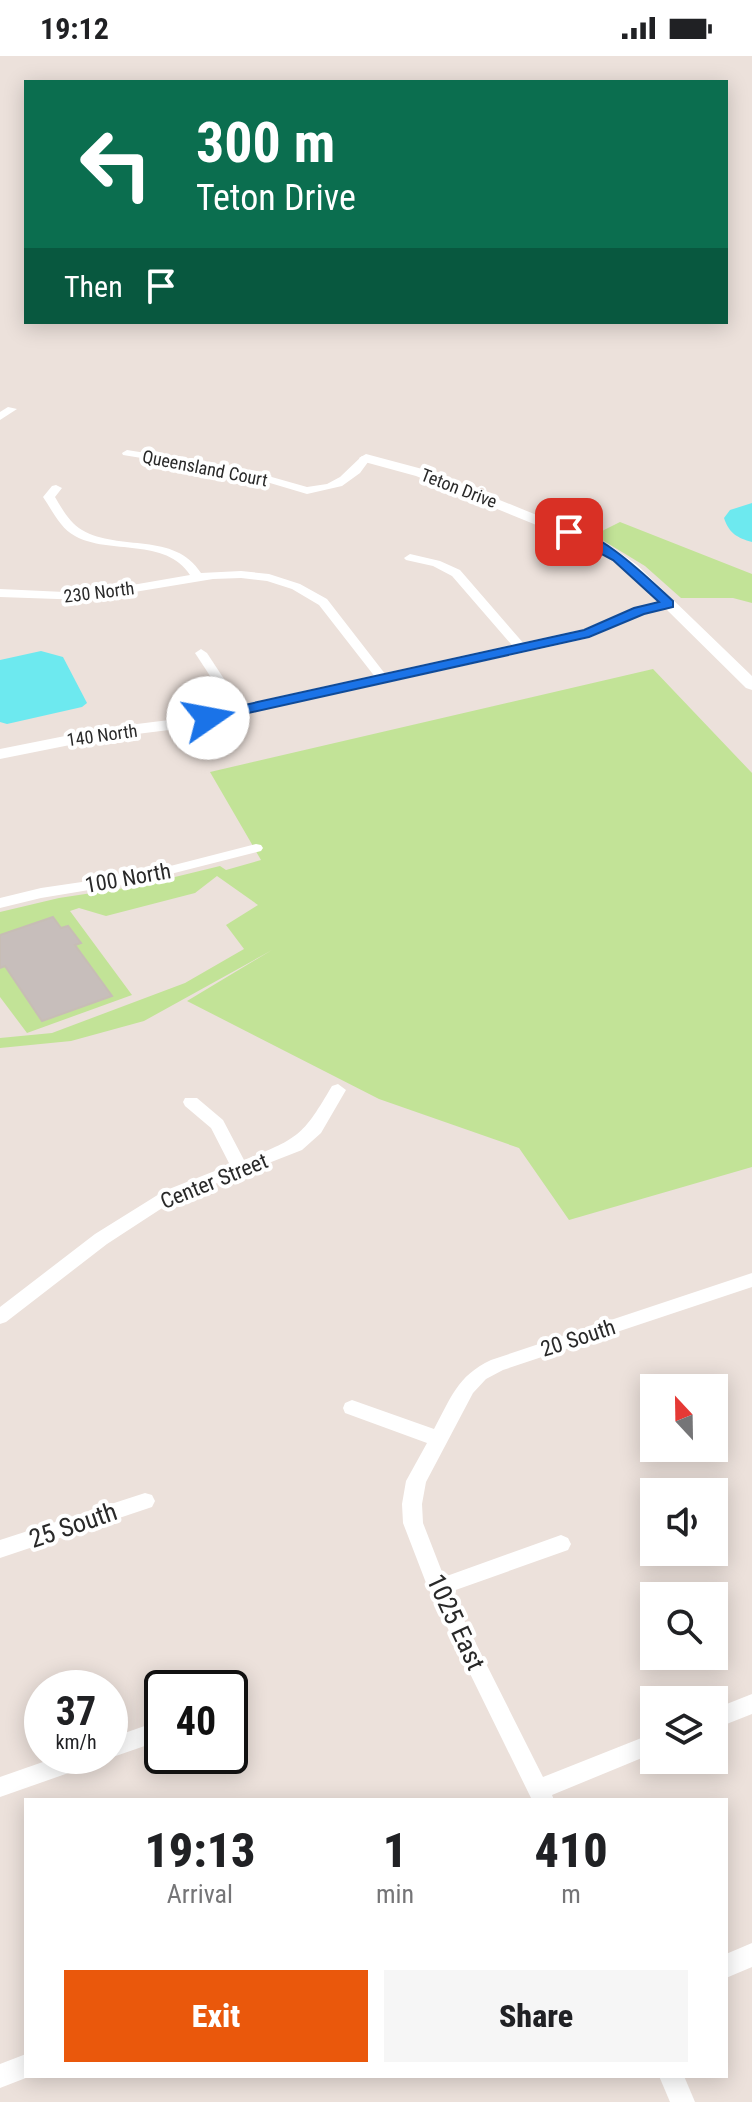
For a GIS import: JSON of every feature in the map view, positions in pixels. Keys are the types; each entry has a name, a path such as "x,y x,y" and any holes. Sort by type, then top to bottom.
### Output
{"street":[{"path":"0,417 12,409"},
{"name":"Queensland Court","path":"127,453 255,475 291,488 313,491 339,484 357,470 366,458"},
{"name":"Teton Drive","path":"366,458 421,473 588,540 632,568 752,685"},
{"path":"56,488 49,497 69,526 82,535 172,553 191,564 197,576"},
{"path":"410,558 436,563 456,573 521,648"},
{"name":"230 North","path":"0,593 60,597 99,595 197,576 238,573 266,576 313,594 336,614 383,679"},
{"name":"140 North","path":"0,754 81,737 177,724 589,633 639,611 669,604"},
{"path":"201,653 239,711"},
{"name":"100 North","path":"0,903 155,874 256,848"},
{"name":"Center Street","path":"0,1317 130,1218 180,1191 296,1146 315,1129 338,1090"},
{"path":"191,1102 217,1124 241,1169"},
{"name":"20 South","path":"439,1439 466,1388 488,1370 752,1280"},
{"path":"352,1408 439,1439"},
{"name":"1025 East","path":"439,1439 416,1481 413,1523 438,1588 540,1795"},
{"name":"25 South","path":"0,1549 145,1501"},
{"path":"438,1588 561,1544"},
{"path":"728,1713 752,1704"},
{"path":"540,1795 640,1749"},
{"path":"0,1787 37,1774"},
{"path":"728,1965 752,1955"},
{"path":"0,2076 24,2067"},
{"path":"672,2078 683,2102"}],"green space":[{"path":"620,522 752,574 752,603 733,598 681,598 645,566 594,535"},
{"path":"653,669 752,773 752,1167 569,1220 519,1148 379,1099 187,1001 272,950 144,1021 71,1041 0,1048 0,1038 52,1033 185,983 244,949 226,925 258,905 217,876 195,893 106,916 79,908 70,911 132,995 27,1033 0,997 0,968 5,966 42,1021 111,995 75,945 80,943 68,926 61,928 53,917 0,935 0,912 59,898 138,886 220,866 226,870 261,860 210,772"}],"water":[{"path":"752,503 752,542 734,534 724,518 730,510"},
{"path":"41,651 63,657 87,703 82,707 7,724 0,722 0,660"}],"building":[{"path":"53,917 61,928 68,926 81,943 75,945 112,996 42,1021 5,966 0,968 0,935"}],"route":[{"path":"208,718 589,633 639,611 669,604 618,557 569,532"}]}
